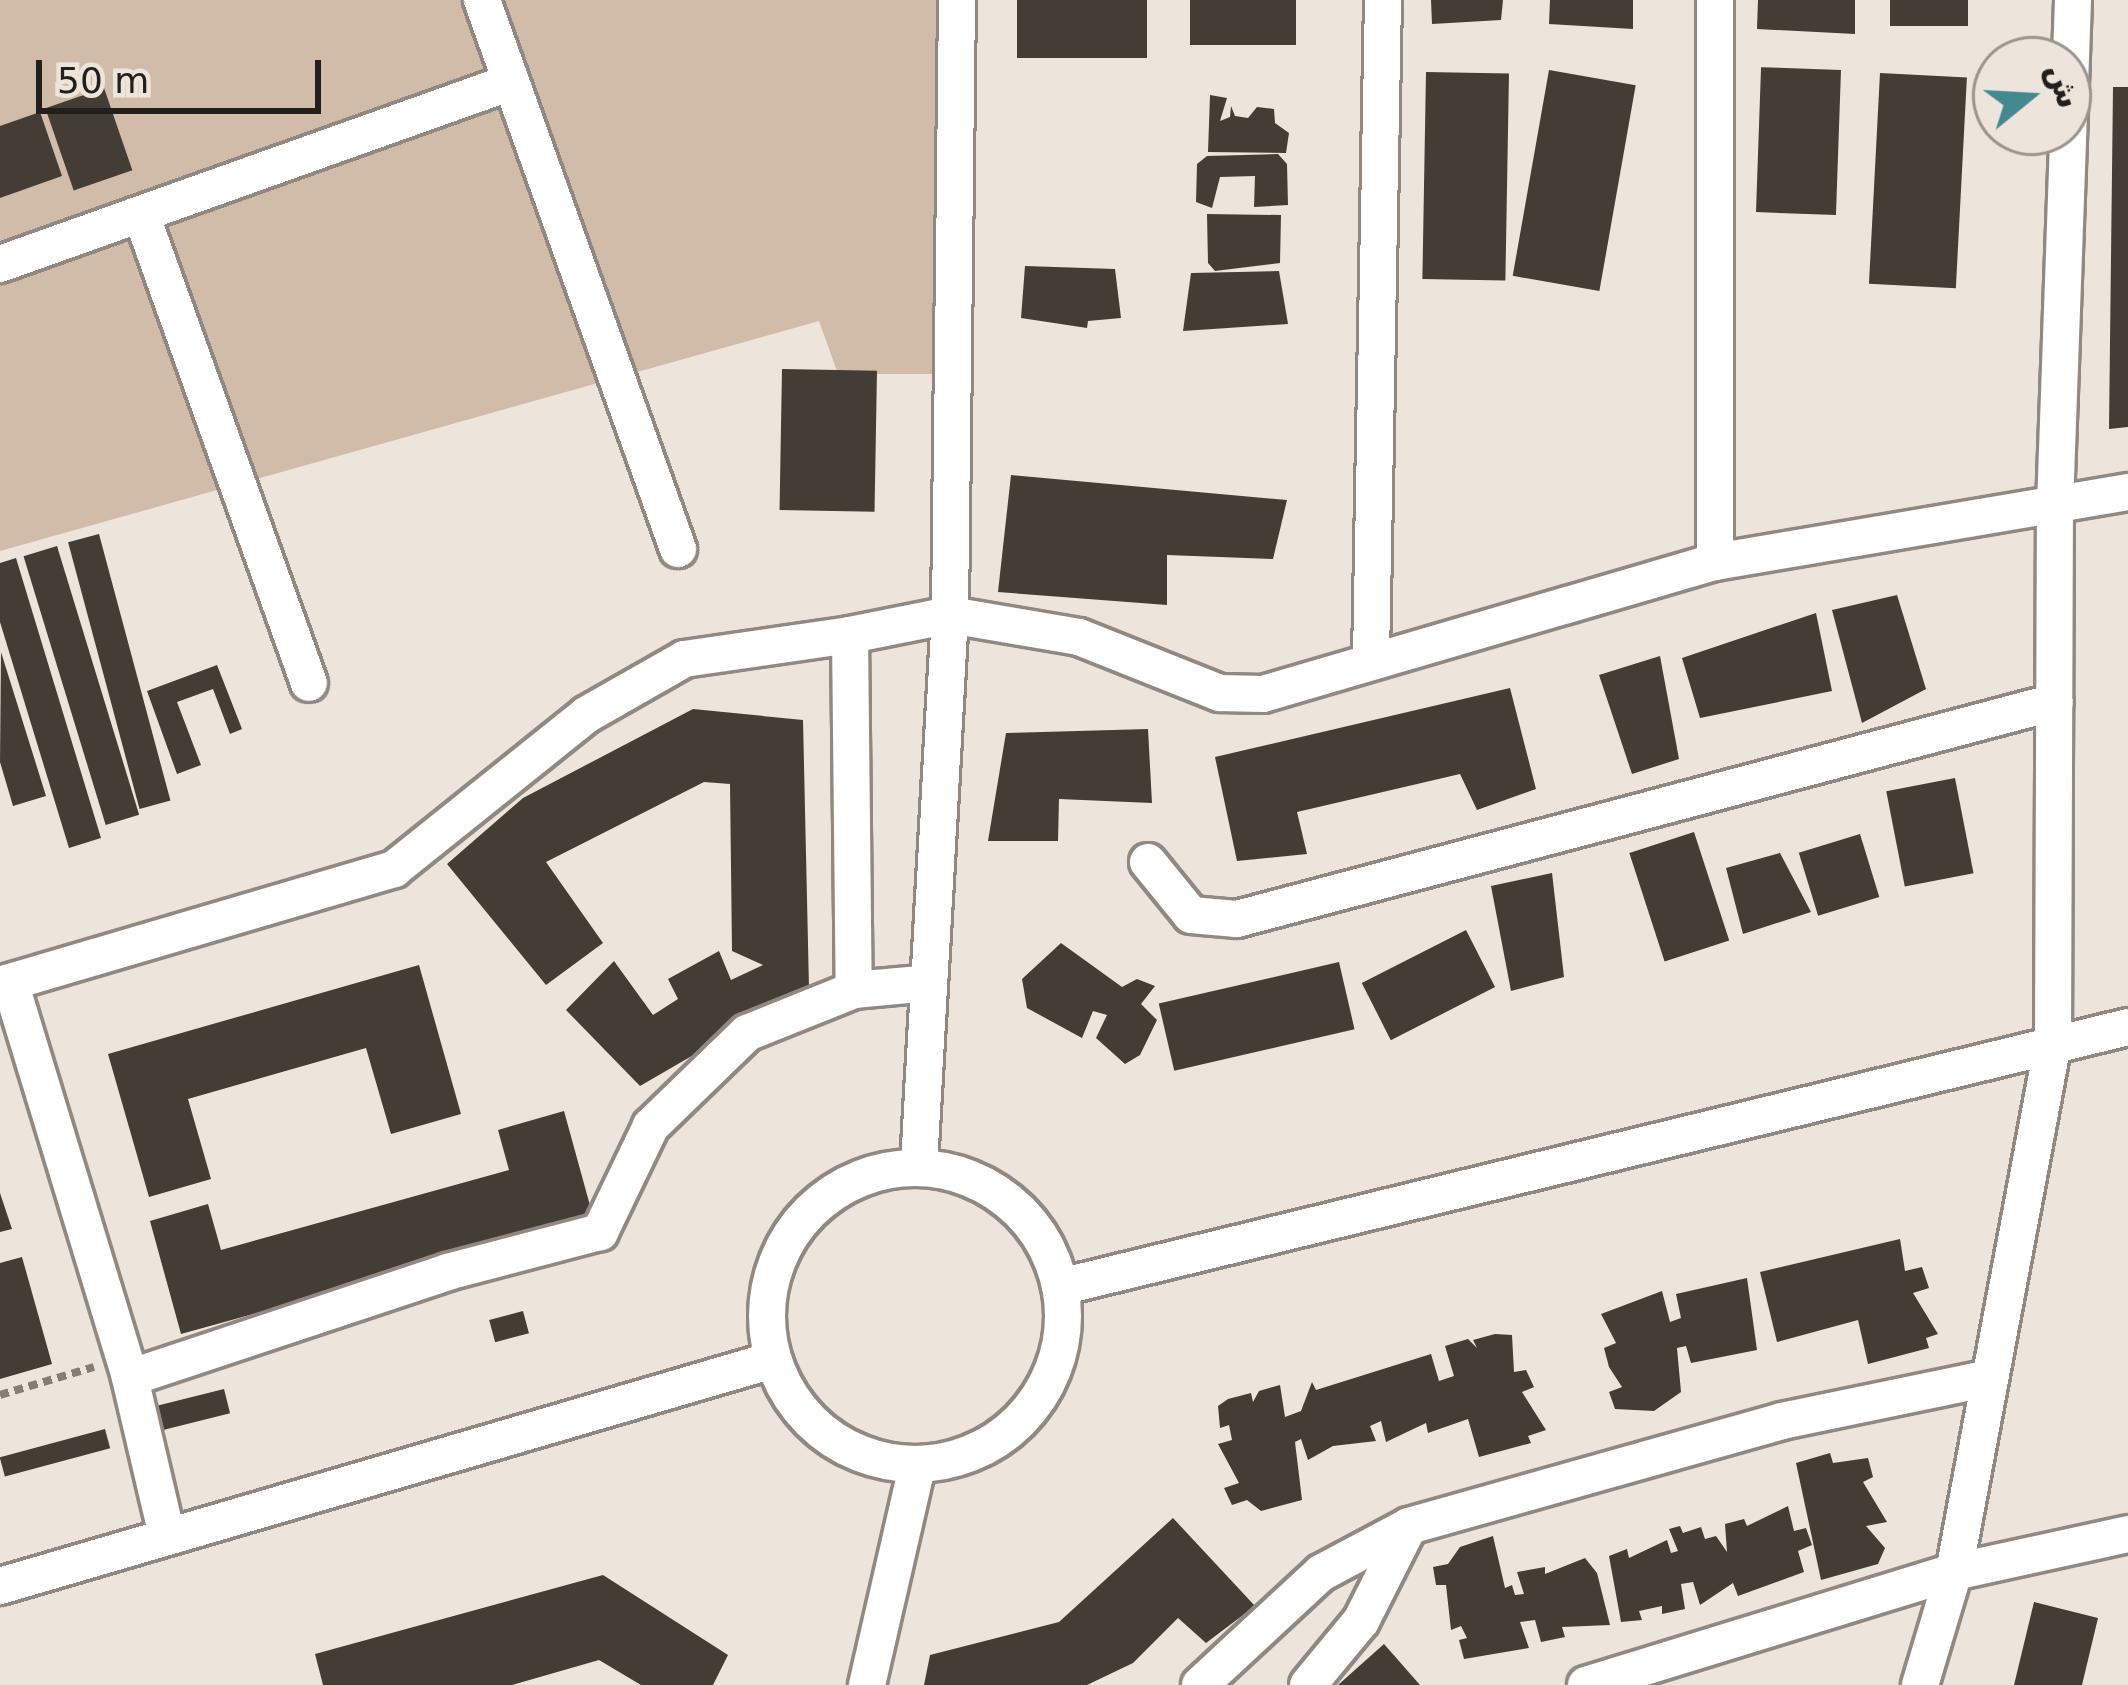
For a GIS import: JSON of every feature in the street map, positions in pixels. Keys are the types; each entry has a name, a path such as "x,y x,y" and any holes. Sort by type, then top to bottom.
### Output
{"street":[{"path":"482,0 678,549"},
{"path":"919,1164 950,615 957,0"},
{"path":"1371,658 1384,0"},
{"path":"1715,0 1715,562"},
{"path":"1920,1685 1954,1572 2053,1043 2055,506 2073,0"},
{"path":"0,264 512,82"},
{"path":"141,214 309,683"},
{"path":"167,1536 127,1368 5,984 394,869 586,715 684,658 850,635 950,615 1079,637 1220,693 1263,694 1371,658 1715,562 2128,492"},
{"path":"850,635 854,990"},
{"path":"1148,862 1191,915 1237,919 2055,702"},
{"path":"127,1368 600,1232 651,1126 747,1033 854,990 929,983"},
{"path":"1060,1287 2128,1027"},
{"path":"919,1164 988,1186 1023,1214 1049,1251 1060,1287 1062,1344 1044,1392 1011,1432 968,1457 917,1466 870,1459 827,1437 794,1403 773,1360 766,1308 774,1274 807,1212 850,1181 919,1164"},
{"path":"0,1586 773,1360"},
{"path":"1200,1685 1322,1574 1409,1526 1782,1421 1990,1378"},
{"path":"868,1685 917,1466"},
{"path":"1308,1685 1361,1621 1409,1526"},
{"path":"1586,1685 1954,1572 2128,1534"}],"path":[{"path":"0,1395 127,1368"}],"shaded area":[{"path":"0,0 940,0 934,374 838,374 819,321 0,551"}],"building":[{"path":"1017,0 1147,0 1147,58 1017,58"},
{"path":"1190,0 1296,0 1296,45 1190,45"},
{"path":"1431,0 1503,0 1501,20 1432,24"},
{"path":"1550,0 1633,0 1633,29 1549,24"},
{"path":"1758,0 1855,0 1855,34 1757,29"},
{"path":"1890,0 1968,0 1968,26 1890,26"},
{"path":"1761,67 1841,70 1836,215 1756,212"},
{"path":"1549,70 1636,85 1599,291 1513,276"},
{"path":"1426,72 1509,73 1505,280 1422,279"},
{"path":"1880,73 1967,78 1956,288 1869,284"},
{"path":"2113,87 2128,87 2128,427 2109,429"},
{"path":"104,88 132,170 74,190 45,108"},
{"path":"1210,95 1227,98 1220,121 1230,117 1231,106 1235,116 1248,118 1257,107 1274,109 1275,123 1289,133 1286,153 1208,152"},
{"path":"40,112 62,176 0,198 0,126"},
{"path":"1278,154 1287,164 1288,205 1254,207 1255,176 1220,177 1212,208 1196,202 1197,164 1207,156"},
{"path":"1207,214 1281,215 1280,263 1215,271 1208,263"},
{"path":"1025,266 1115,269 1121,318 1088,321 1087,328 1021,318"},
{"path":"1279,271 1288,324 1183,331 1191,273"},
{"path":"782,369 877,371 875,512 780,510"},
{"path":"1011,475 1287,500 1273,559 1167,555 1167,605 998,592"},
{"path":"99,534 170,801 140,809 68,542"},
{"path":"57,546 139,815 106,825 24,556"},
{"path":"16,558 101,838 69,848 0,622 0,563"},
{"path":"1897,595 1926,689 1862,723 1832,610"},
{"path":"1816,613 1832,691 1700,718 1682,658"},
{"path":"1,652 46,796 13,806 0,762"},
{"path":"1660,656 1679,759 1632,774 1599,675"},
{"path":"217,665 242,729 230,734 213,689 177,702 201,765 177,774 147,691"},
{"path":"1510,688 1536,789 1477,810 1460,774 1297,812 1307,854 1237,861 1215,757"},
{"path":"693,709 803,720 809,988 640,1086 566,1010 614,961 653,1015 678,999 668,979 719,951 731,980 763,965 732,951 730,784 704,782 546,862 603,943 546,985 447,864 523,798"},
{"path":"1148,729 1152,803 1059,799 1058,841 988,841 1006,733"},
{"path":"1955,778 1974,873 1905,887 1886,791"},
{"path":"1694,832 1729,940 1665,961 1629,853"},
{"path":"1860,834 1879,897 1818,916 1799,853"},
{"path":"1780,853 1811,912 1743,934 1726,868"},
{"path":"1552,873 1564,977 1511,991 1491,886"},
{"path":"1466,930 1495,987 1391,1040 1362,983"},
{"path":"1061,943 1122,987 1137,979 1155,986 1141,1004 1157,1020 1140,1055 1125,1064 1096,1038 1107,1015 1093,1011 1082,1038 1027,1008 1022,979"},
{"path":"1339,962 1355,1029 1174,1071 1159,1004"},
{"path":"419,965 461,1114 391,1134 366,1048 188,1099 211,1179 149,1197 108,1054"},
{"path":"564,1111 594,1220 181,1334 150,1221 208,1204 221,1250 509,1170 498,1130"},
{"path":"0,1193 12,1229 0,1232"},
{"path":"1900,1239 1905,1271 1922,1267 1929,1288 1913,1293 1938,1334 1926,1338 1929,1348 1868,1364 1858,1320 1777,1342 1760,1272"},
{"path":"22,1257 52,1364 0,1379 0,1263"},
{"path":"1747,1278 1757,1350 1691,1363 1686,1346 1677,1348 1681,1392 1654,1411 1615,1409 1609,1392 1622,1387 1604,1348 1616,1343 1601,1314 1662,1291 1670,1322 1681,1318 1676,1294"},
{"path":"523,1311 529,1333 495,1342 489,1320"},
{"path":"1512,1335 1514,1372 1526,1370 1534,1387 1522,1392 1546,1430 1528,1436 1531,1443 1479,1457 1468,1419 1428,1433 1426,1423 1386,1442 1381,1421 1370,1426 1376,1441 1333,1446 1308,1460 1301,1439 1295,1442 1302,1500 1261,1511 1247,1500 1232,1505 1224,1488 1239,1483 1218,1444 1232,1440 1229,1425 1220,1428 1218,1406 1228,1399 1251,1393 1253,1402 1259,1391 1280,1385 1285,1417 1301,1411 1312,1382 1316,1390 1431,1354 1439,1381 1454,1376 1445,1346 1468,1339 1477,1348 1473,1340"},
{"path":"224,1389 230,1413 163,1430 157,1406"},
{"path":"105,1429 110,1448 5,1477 0,1457"},
{"path":"1830,1453 1833,1463 1868,1458 1873,1477 1863,1482 1887,1522 1866,1526 1885,1548 1878,1564 1821,1580 1796,1463"},
{"path":"1788,1506 1794,1531 1806,1528 1812,1545 1798,1551 1804,1572 1738,1596 1733,1583 1700,1605 1693,1582 1681,1584 1685,1609 1662,1614 1662,1606 1639,1611 1642,1620 1621,1622 1609,1556 1627,1549 1629,1558 1667,1540 1671,1553 1678,1551 1669,1529 1680,1526 1683,1533 1701,1527 1705,1539 1716,1536 1727,1552 1725,1524 1744,1519 1747,1526"},
{"path":"1173,1518 1255,1606 1206,1643 1178,1618 1133,1663 1087,1685 924,1685 930,1655 1059,1622"},
{"path":"1493,1536 1505,1588 1512,1585 1515,1595 1524,1594 1517,1572 1545,1567 1545,1574 1585,1558 1597,1573 1610,1625 1562,1627 1565,1637 1541,1642 1535,1620 1520,1622 1529,1648 1464,1659 1459,1640 1467,1638 1461,1626 1451,1630 1446,1585 1436,1585 1433,1567 1448,1564 1460,1547"},
{"path":"603,1575 728,1655 713,1685 641,1685 599,1660 512,1685 323,1685 315,1654"},
{"path":"2034,1602 2098,1618 2082,1685 2014,1685"},
{"path":"1384,1644 1420,1685 1338,1685"}]}
